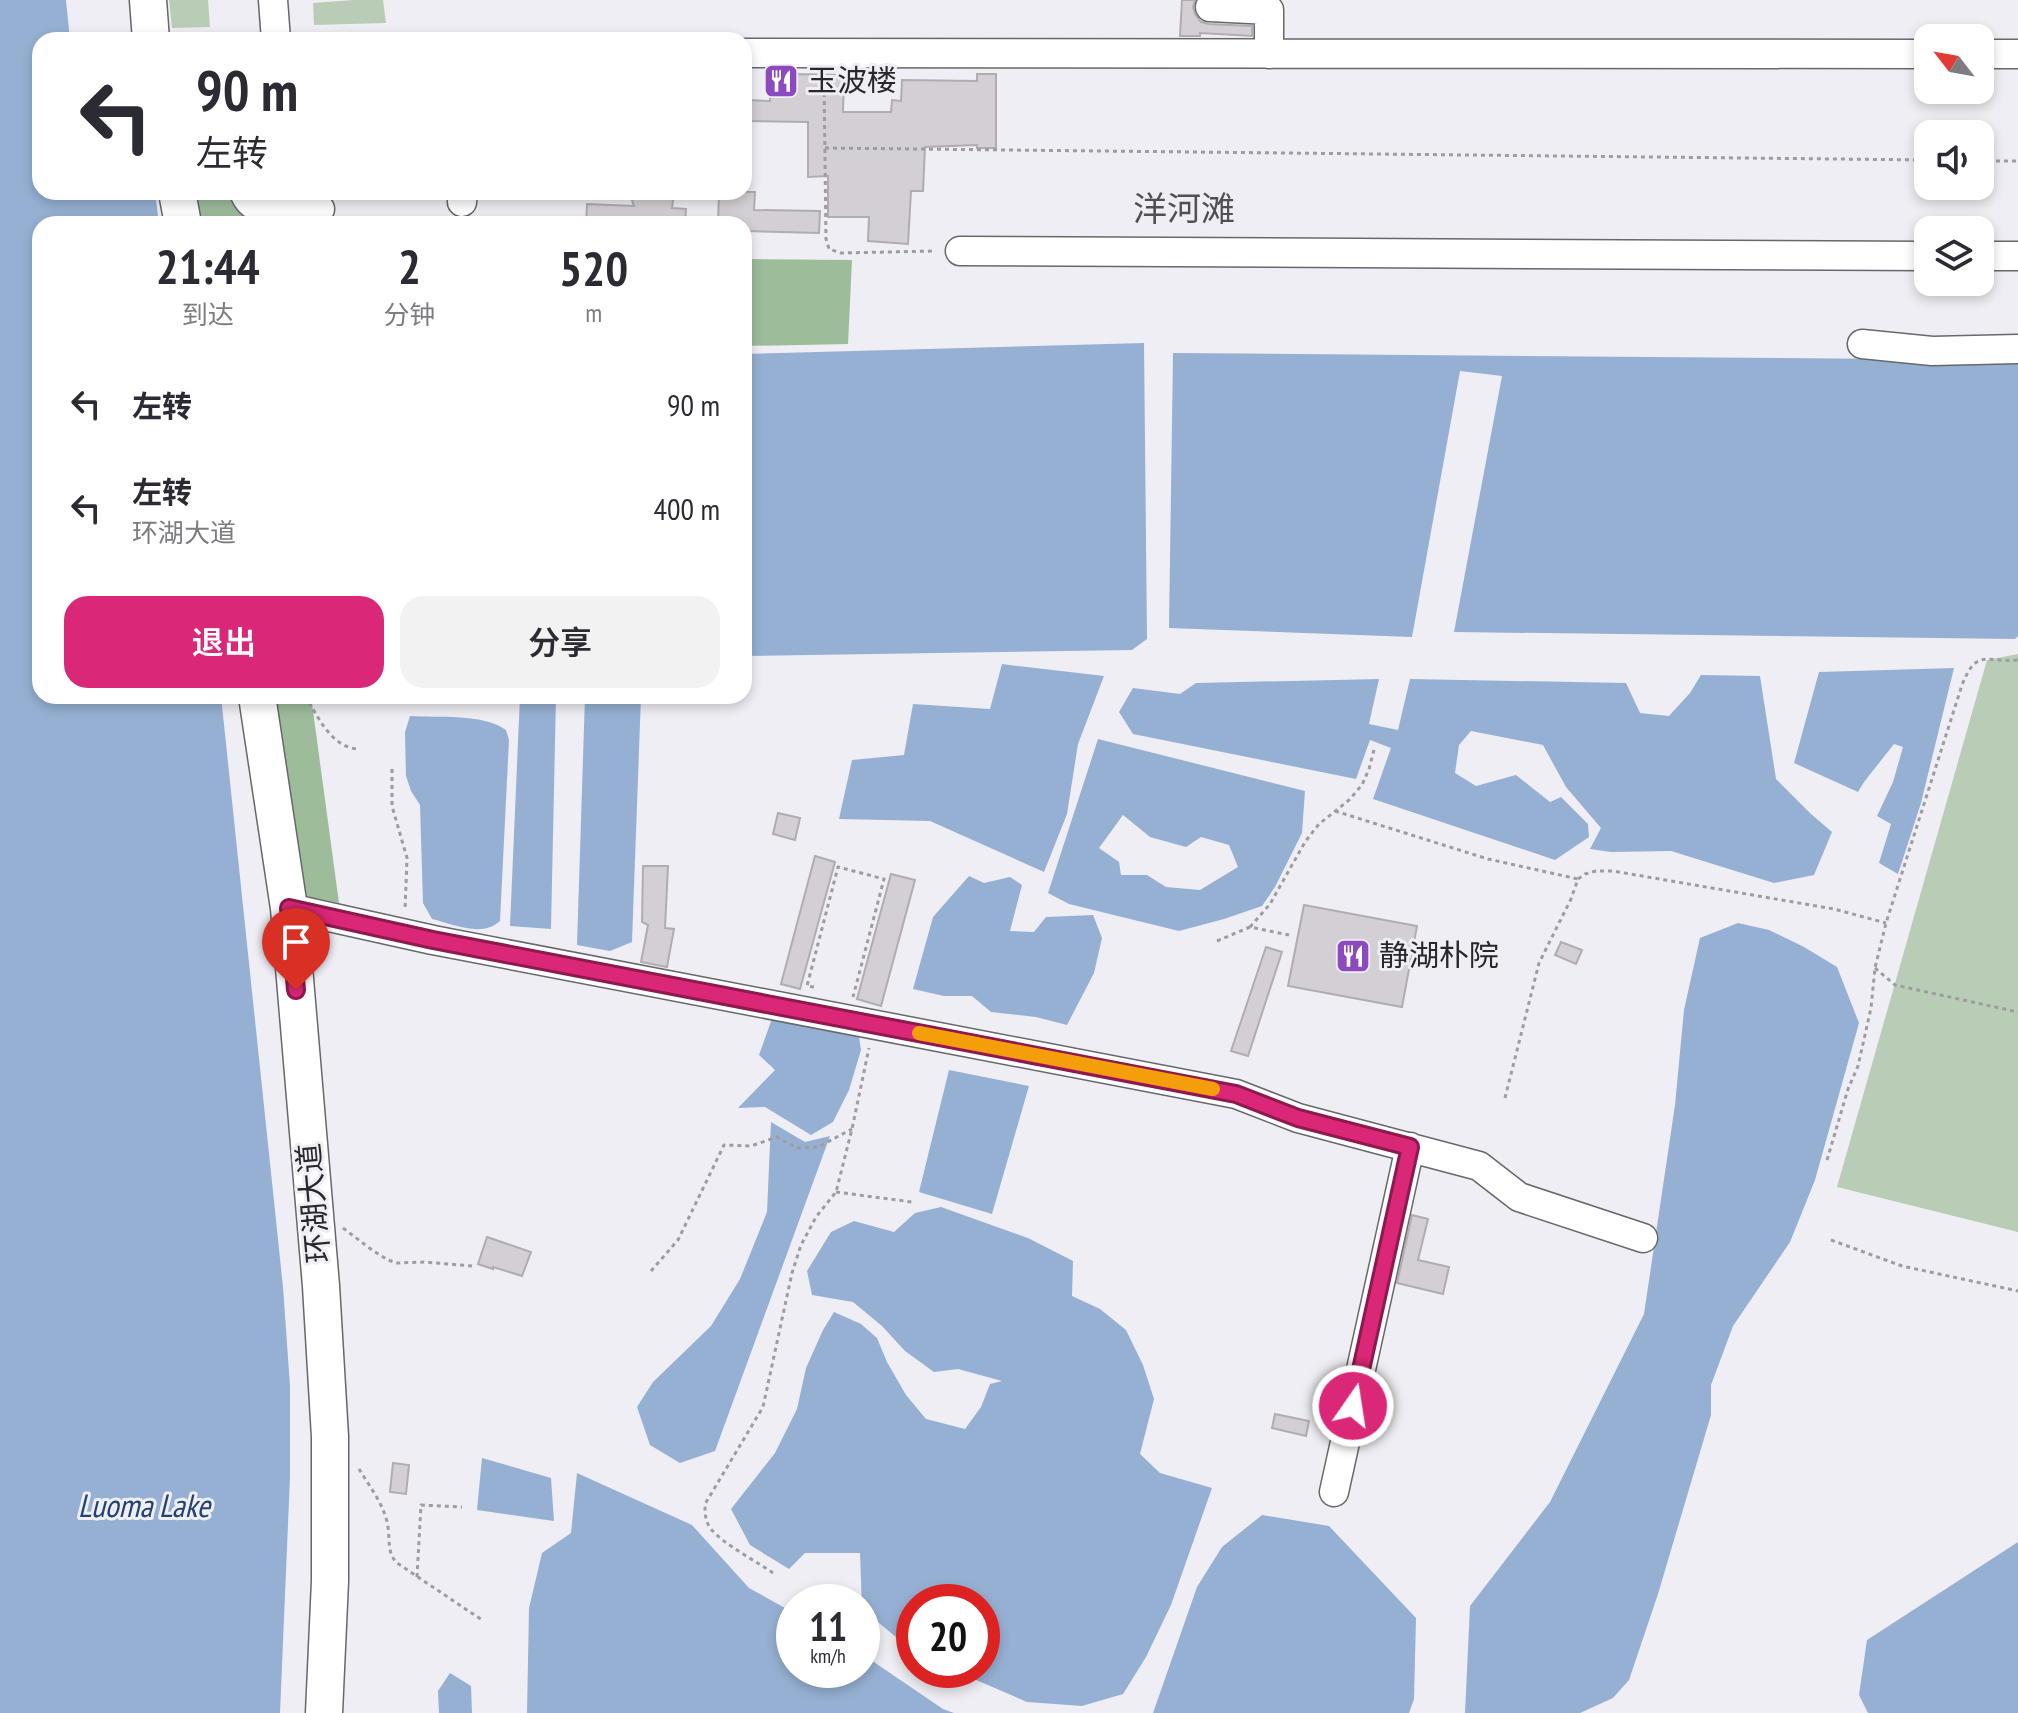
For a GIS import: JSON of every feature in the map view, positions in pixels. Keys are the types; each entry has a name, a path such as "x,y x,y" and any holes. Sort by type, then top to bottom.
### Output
{"main road":[{"path":"148,0 150,32"},
{"name":"环湖大道","path":"258,704 289,908 315,1206 330,1437 330,1581 324,1713"}],"street":[{"path":"273,0 275,32"},
{"path":"1210,7 1269,10 1269,54"},
{"path":"752,53 1914,54"},
{"path":"1994,54 2018,54"},
{"path":"247,200 253,207 269,211 320,209"},
{"path":"960,251 1914,256"},
{"path":"1994,256 2018,256"},
{"path":"1862,344 1932,351 2018,349"},
{"path":"289,908 402,933 831,1004 873,1024 1236,1094 1298,1118 1479,1166 1519,1197 1643,1238"},
{"path":"1334,1492 1410,1147"}],"path":[{"path":"824,53 826,239 829,249 841,253 960,251"},
{"path":"825,148 1914,160"},
{"path":"1994,161 2018,161"},
{"path":"1827,1160 1858,1066 1886,923 1968,669 1984,658 2018,660"},
{"path":"310,704 337,742 357,749"},
{"path":"1217,941 1250,927 1270,904 1305,842 1319,824 1362,785 1374,750"},
{"path":"392,769 392,806 407,858 402,933"},
{"path":"1335,811 1488,859 1578,879"},
{"path":"838,867 884,879 853,997 831,1004 807,986 838,867"},
{"path":"1505,1098 1539,963 1559,926 1578,879 1585,874 1613,871 1834,909 1886,923"},
{"path":"1250,927 1289,935"},
{"path":"1875,968 1895,985 2018,1012"},
{"path":"773,1573 720,1538 709,1527 705,1504 763,1407 801,1245 816,1217 836,1192 873,1024"},
{"path":"651,1271 678,1240 724,1145 751,1146 777,1137 797,1148 818,1147 852,1129"},
{"path":"836,1192 912,1202"},
{"path":"315,1206 388,1260 472,1266"},
{"path":"1831,1240 1902,1266 2018,1291"},
{"path":"359,1470 382,1506 392,1558 482,1620"},
{"path":"417,1577 421,1505 462,1507"}],"green space":[{"path":"169,0 208,0 210,27 172,28"},
{"path":"383,0 386,23 314,25 313,3"},
{"path":"192,200 241,200 243,216 194,216"},
{"path":"752,259 852,260 848,344 752,346"},
{"path":"2018,654 2018,1232 1837,1187 1987,660"},
{"path":"269,704 312,704 339,903 296,894"}],"water":[{"name":"Luoma Lake","path":"0,0 66,0 69,32 32,32 32,200 156,200 158,216 32,216 32,704 222,704 283,1287 290,1386 290,1477 280,1713 0,1713"},
{"path":"1144,343 1147,639 1132,650 752,656 752,354"},
{"path":"1173,353 2018,360 2018,636 2015,639 1454,632 1502,376 1460,371 1412,637 1169,628"},
{"path":"1002,664 1104,676 1078,744 1067,814 1044,872 930,821 839,819 852,760 904,755 913,704 990,709"},
{"path":"1954,668 1921,803 1898,874 1879,863 1891,824 1877,816 1893,782 1903,747 1894,744 1858,792 1794,763 1819,672"},
{"path":"1701,675 1760,676 1776,779 1832,832 1814,875 1774,883 1671,851 1611,852 1590,849 1601,828 1566,787 1543,745 1471,731 1459,745 1455,773 1476,786 1516,775 1550,802 1561,797 1588,824 1589,837 1555,860 1373,799 1391,748 1370,740 1356,779 1133,734 1119,712 1133,688 1180,694 1196,683 1379,679 1369,724 1398,730 1410,679 1626,683 1640,713 1669,716 1690,693"},
{"path":"520,704 556,704 551,929 510,926"},
{"path":"585,704 641,704 632,942 610,951 577,945"},
{"path":"410,716 473,719 506,730 509,740 500,921 485,929 432,919 423,903 420,805 406,776 405,732"},
{"path":"1098,739 1305,791 1302,833 1262,906 1179,931 1069,904 1048,893","holes":["1123,815 1150,837 1186,847 1201,837 1229,845 1238,867 1200,890 1166,887 1147,875 1121,875 1119,862 1099,848"]},
{"path":"969,876 984,883 1010,877 1022,885 1010,931 1034,932 1046,917 1093,915 1102,938 1094,973 1067,1025 1036,1017 991,1012 972,996 944,996 913,989 933,917"},
{"path":"1738,923 1769,930 1837,967 1859,1023 1815,1180 1790,1242 1733,1326 1711,1385 1711,1415 1629,1680 1613,1698 1580,1713 1465,1713 1470,1606 1550,1502 1644,1314 1675,1105 1684,1010 1700,938"},
{"path":"774,1013 859,1037 861,1050 849,1090 833,1122 811,1135 765,1107 738,1108 775,1070 759,1055"},
{"path":"949,1070 1029,1086 992,1214 919,1192"},
{"path":"771,1122 805,1142 830,1136 715,1451 680,1463 650,1445 637,1407 653,1382 711,1326 740,1279 767,1212"},
{"path":"941,1207 1028,1238 1073,1261 1072,1296 1100,1309 1126,1330 1143,1365 1154,1399 1140,1454 1160,1473 1212,1488 1171,1605 1146,1657 1123,1694 1082,1706 1027,1702 995,1688 1000,1688 1000,1584 896,1584 896,1637 880,1624 880,1584 861,1584 860,1553 805,1553 789,1569 750,1545 731,1509 775,1453 797,1409 806,1368 834,1312 861,1324 877,1338 906,1395 926,1419 965,1429 981,1407 990,1384 1002,1381 958,1369 934,1372 905,1351 882,1326 853,1302 812,1295 807,1271 831,1232 854,1221 894,1232 915,1213"},
{"path":"482,1458 551,1478 554,1521 477,1510"},
{"path":"577,1473 692,1525 749,1588 776,1603 776,1688 880,1688 880,1666 896,1677 896,1688 912,1688 954,1713 527,1713 529,1608 542,1553 571,1533"},
{"path":"1262,1515 1329,1526 1416,1618 1414,1699 1409,1713 1153,1713 1197,1587 1222,1547"},
{"path":"2018,1542 2018,1713 1868,1713 1859,1695 1867,1640"},
{"path":"450,1673 471,1686 472,1713 439,1713 438,1691"}],"building":[{"path":"1182,0 1195,0 1193,7 1201,22 1252,26 1252,36 1200,33 1200,36 1180,36"},
{"path":"977,74 996,74 996,148 977,148 977,145 925,147 923,191 911,191 908,244 868,241 869,217 828,217 828,176 808,177 808,122 752,121 752,100 770,101 771,75 844,75 843,112 891,112 892,100 901,101 902,80 977,81"},
{"path":"752,192 755,192 754,210 820,211 819,233 752,231 752,216 718,216 719,200 752,200"},
{"path":"632,200 673,200 672,208 686,209 686,216 586,216 587,204 634,206"},
{"path":"778,813 800,818 795,840 773,834"},
{"path":"815,856 835,862 800,989 781,984"},
{"path":"643,866 668,866 665,928 674,929 667,967 641,962 648,925 642,922"},
{"path":"891,874 915,880 881,1006 857,999"},
{"name":"静湖朴院","path":"1304,905 1417,926 1402,1007 1288,986"},
{"path":"1561,942 1582,950 1576,964 1555,955"},
{"path":"1266,947 1282,952 1248,1056 1231,1051"},
{"path":"1412,1215 1428,1219 1418,1260 1449,1267 1443,1294 1397,1283"},
{"path":"487,1237 531,1252 522,1276 478,1264"},
{"path":"1275,1414 1309,1421 1306,1436 1272,1428"},
{"path":"393,1463 409,1465 406,1494 390,1492"}],"slow traffic":[{"path":"919,1033 1213,1089"}],"place":[{"name":"玉波楼","path":"781,81"},
{"name":"静湖朴院","path":"1353,956"}],"district":[{"name":"洋河滩","path":"1184,209"}],"route":[{"path":"296,990 289,908 433,940 1236,1094 1298,1118 1410,1147 1353,1406"}]}
